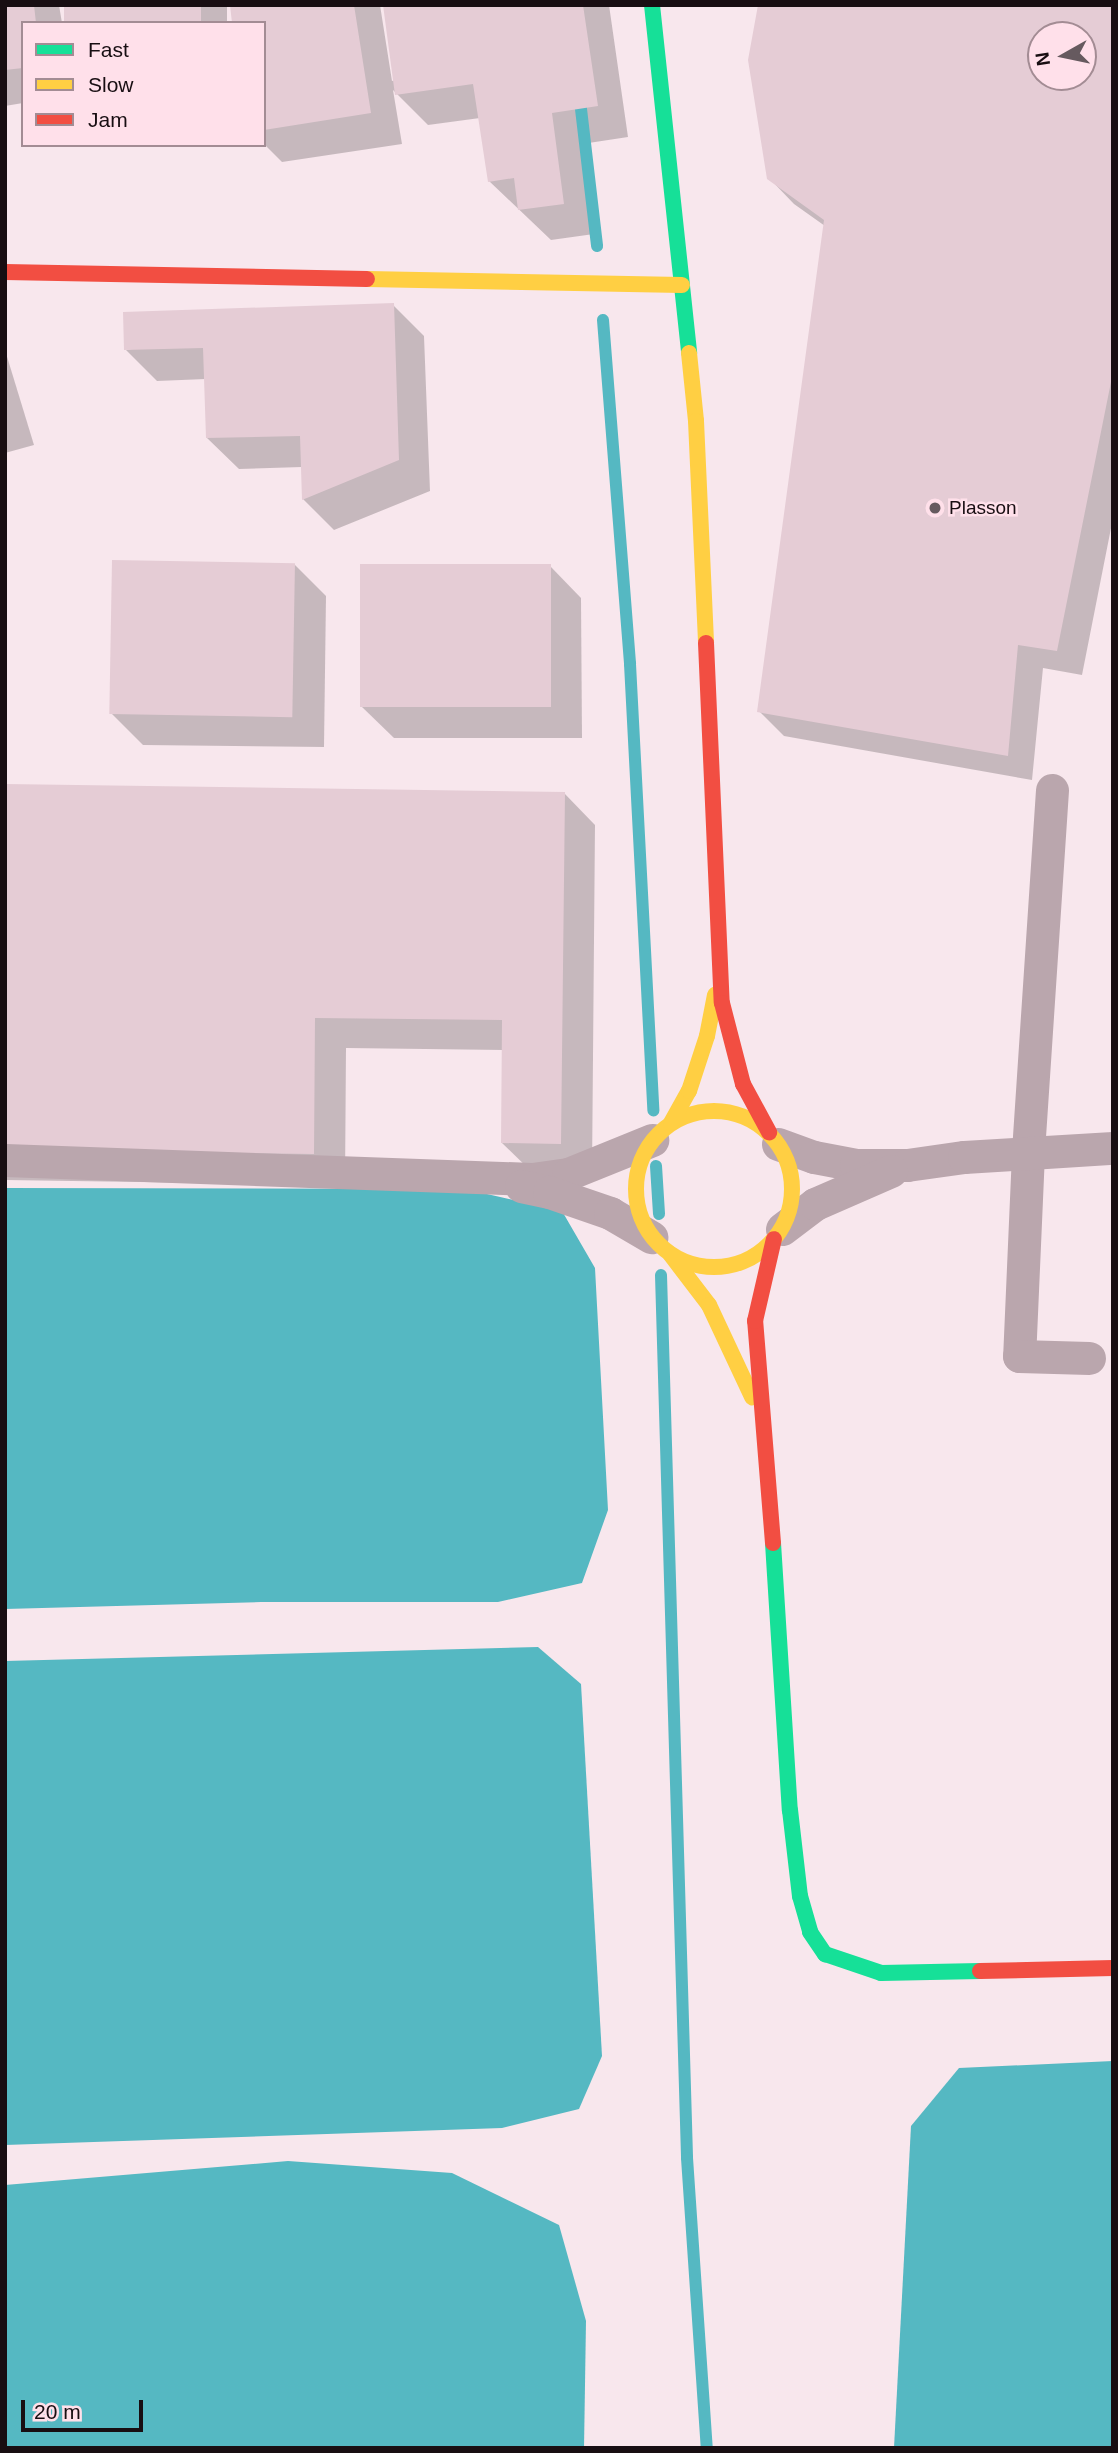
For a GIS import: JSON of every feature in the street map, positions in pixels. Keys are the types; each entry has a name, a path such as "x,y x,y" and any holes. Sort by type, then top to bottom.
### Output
{"street":[{"path":"652,5 696,421 722,1003 743,1084 773,1138 785,1153 793,1179 792,1205 778,1234 755,1321 766,1432 789,1810 800,1896 810,1932 825,1954 881,1973 1113,1968"},
{"path":"5,272 682,285"},
{"path":"1052,790 1028,1153 1019,1356 1089,1358"},
{"path":"719,958 707,1037 689,1091 640,1163 635,1188 639,1213 660,1245 709,1305 766,1432"},
{"path":"5,1160 533,1179 568,1174 662,1131 695,1112 721,1110 747,1116 773,1138 814,1157 856,1165 906,1165 1113,1148"},
{"path":"477,1177 549,1192 610,1213 694,1265 719,1268 744,1262 766,1249 778,1234 815,1204 906,1165"}],"water":[{"path":"5,1188 465,1189 562,1211 595,1268 608,1510 582,1583 498,1602 261,1602 5,1609"},
{"path":"538,1647 581,1684 602,2056 579,2109 502,2128 5,2145 5,1661"},
{"path":"1113,2061 1113,2448 894,2448 911,2126 959,2068"},
{"path":"288,2161 452,2173 559,2225 586,2321 584,2448 5,2448 5,2185"}],"building":[{"path":"5,5 34,5 36,21 21,21 21,68 5,70"},
{"path":"64,5 201,5 201,21 64,21"},
{"path":"230,5 354,5 371,113 266,130 266,21 232,21"},
{"path":"383,5 583,5 598,106 552,113 564,204 518,210 514,178 488,182 473,84 395,95"},
{"name":"Plasson","path":"758,5 1113,5 1113,372 1057,651 1018,645 1008,756 757,712 824,220 767,179 748,60"},
{"path":"394,303 399,460 302,500 300,436 206,438 203,348 124,350 123,312"},
{"path":"112,560 295,563 292,717 109,714"},
{"path":"360,564 551,564 551,707 360,707"},
{"path":"5,784 565,792 561,1144 501,1143 502,1020 315,1018 314,1154 5,1150"}],"waterway":[{"path":"579,92 597,246"},
{"path":"603,320 630,664 653,1110"},
{"path":"656,1166 659,1214"},
{"path":"661,1275 687,2158 707,2448"}],"traffic: fast":[{"path":"652,5 689,353"},
{"path":"773,1543 790,1810 800,1896 810,1932 825,1954 881,1973 980,1971"}],"traffic: slow":[{"path":"367,279 682,285"},
{"path":"689,353 696,421 706,643"},
{"path":"671,1123 689,1091 707,1036 715,995"},
{"path":"714,1111 744,1117 769,1134 786,1159 792,1189 786,1219 769,1244 744,1261 714,1267 684,1261 659,1244 642,1219 636,1189 642,1159 659,1134 684,1117 714,1111"},
{"path":"670,1254 709,1305 752,1397"}],"traffic: jam":[{"path":"5,272 367,279"},
{"path":"706,643 722,1003 743,1084 769,1132"},
{"path":"773,1543 755,1321 774,1239"},
{"path":"980,1971 1113,1968"}],"place":[{"name":"Plasson","path":"935,508"}]}
